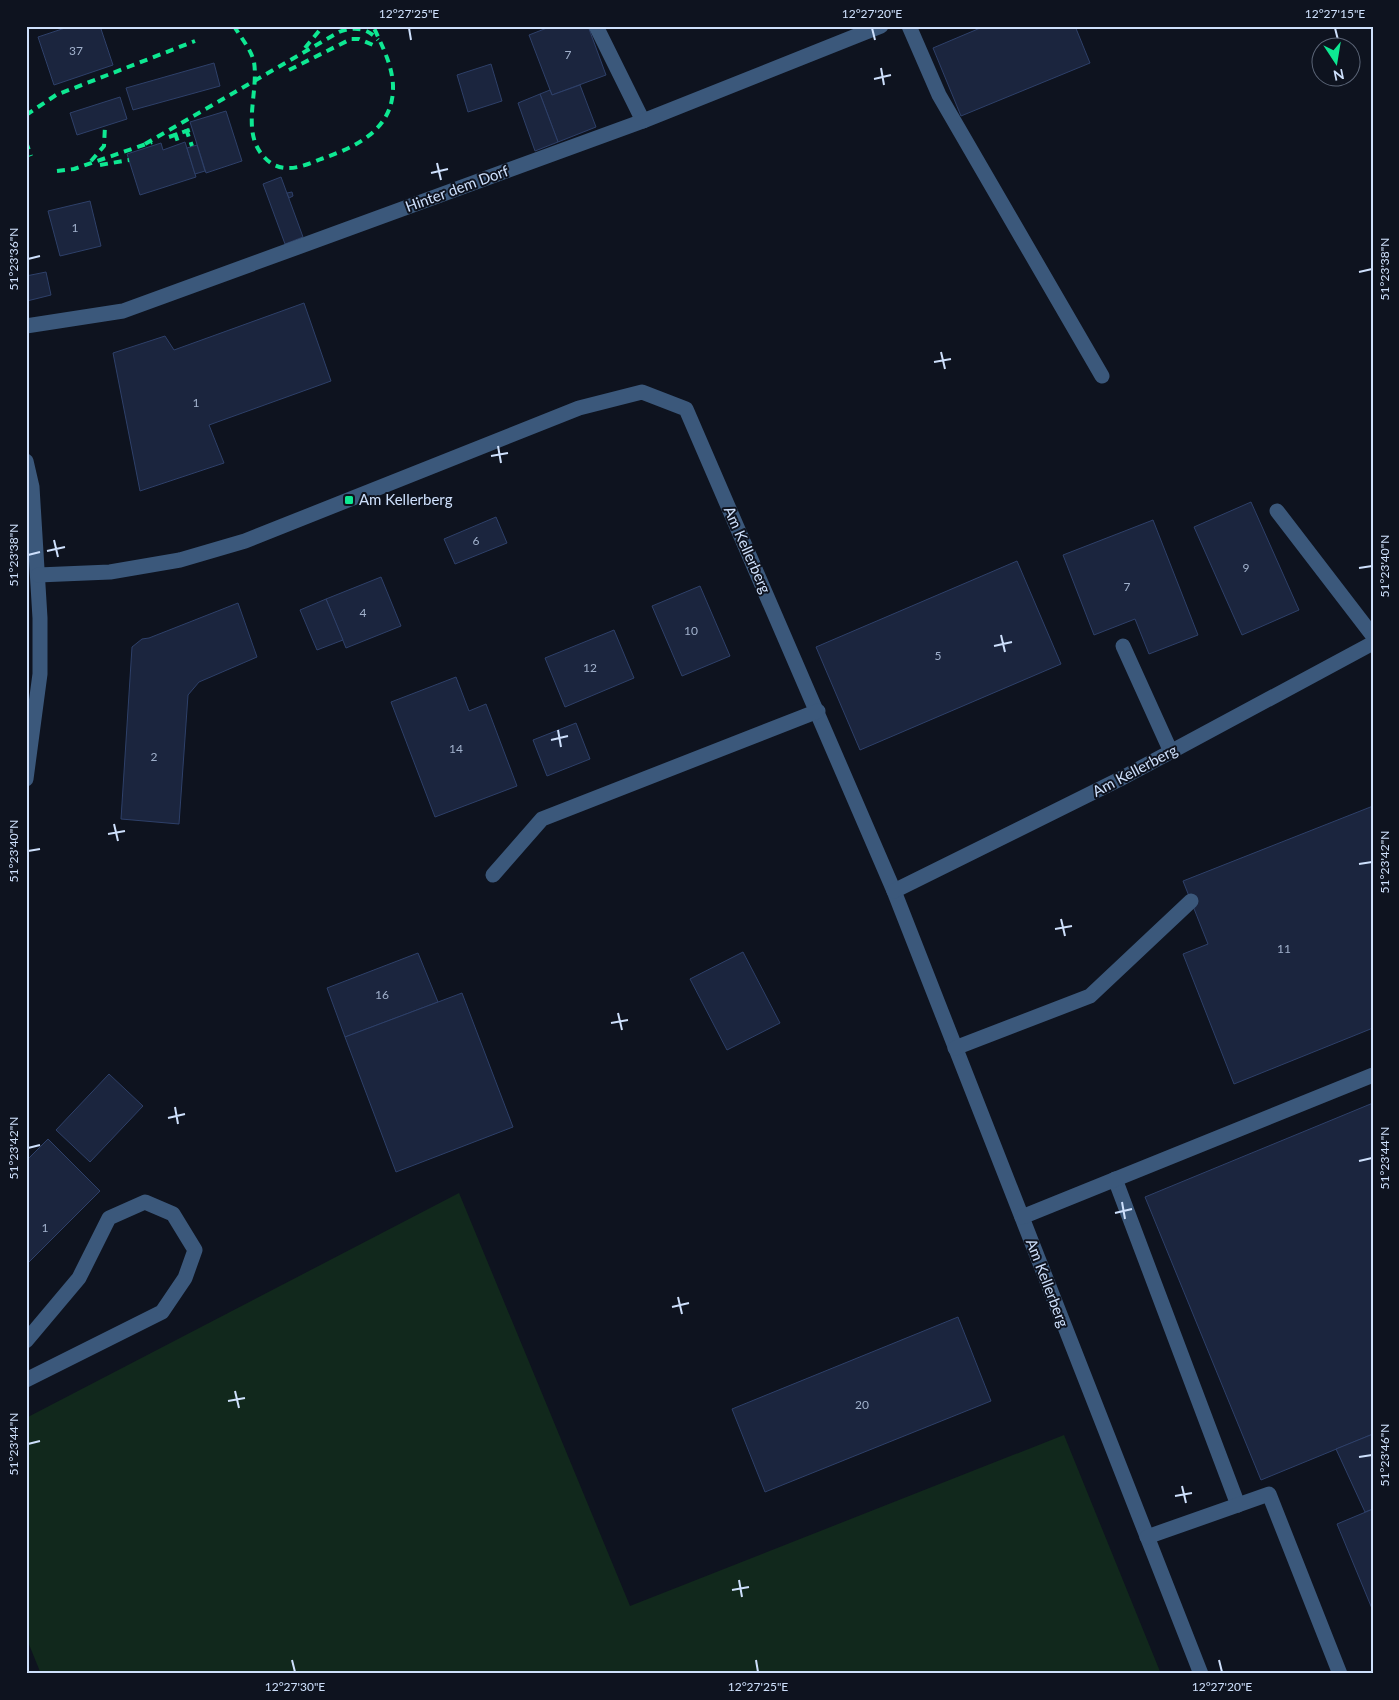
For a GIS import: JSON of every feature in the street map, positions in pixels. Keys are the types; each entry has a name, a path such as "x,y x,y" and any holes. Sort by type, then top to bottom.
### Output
{"street":[{"path":"596,26 643,121"},
{"name":"Hinter dem Dorf","path":"26,326 123,311 643,121 881,26"},
{"path":"909,26 939,95 1102,376"},
{"name":"Am Kellerberg","path":"38,575 110,572 180,560 245,541 580,408 642,392 686,409 818,711 894,892 1201,1674"},
{"path":"26,461 32,488 38,575 40,674 26,779"},
{"path":"1277,511 1373,636"},
{"name":"Am Kellerberg","path":"894,892 1122,778 1373,643"},
{"path":"1123,646 1171,752"},
{"path":"493,875 542,818 818,711"},
{"path":"955,1048 1090,996 1191,901"},
{"path":"1022,1217 1373,1074"},
{"path":"1115,1179 1238,1505"},
{"path":"26,1341 79,1278 109,1218 145,1202 173,1214 195,1250 185,1278 162,1312 26,1380"},
{"path":"1147,1537 1269,1494 1340,1674"}],"green space":[{"path":"459,1193 630,1606 1064,1435 1161,1674 41,1674 26,1637 26,1418"}],"building":[{"path":"71,26 100,26 113,65 54,85 38,37"},
{"path":"552,26 588,26 606,75 552,95 529,35"},
{"path":"985,26 1075,26 1090,63 961,116 933,48"},
{"path":"214,63 220,86 133,110 126,88"},
{"path":"491,64 502,101 468,112 457,75"},
{"path":"580,85 596,127 558,142 540,94 550,90 552,95"},
{"path":"540,94 558,142 535,151 518,103"},
{"path":"120,97 127,119 77,135 70,113"},
{"path":"226,111 242,161 206,173 190,122"},
{"path":"185,142 196,177 140,195 127,154 161,143 163,150"},
{"path":"197,145 205,171 195,174 187,148"},
{"path":"281,177 303,237 285,244 263,184"},
{"path":"292,192 293,196 289,198 287,193"},
{"path":"90,201 101,246 60,256 48,211"},
{"path":"46,272 51,295 27,301 26,276"},
{"path":"304,303 331,381 209,425 224,463 140,491 113,353 165,336 174,350"},
{"path":"1251,502 1299,610 1242,635 1194,527"},
{"path":"496,517 507,543 455,564 444,539"},
{"path":"1153,520 1198,635 1149,654 1135,619 1094,635 1063,555"},
{"path":"1017,561 1061,664 860,750 816,647"},
{"path":"381,577 401,626 346,648 326,599"},
{"path":"700,586 730,656 682,676 652,606"},
{"path":"326,599 343,640 317,650 300,610"},
{"path":"238,603 257,657 199,682 188,695 179,824 121,819 132,647 142,639 149,638"},
{"path":"614,630 634,678 565,707 545,658"},
{"path":"456,677 469,711 486,704 517,786 435,817 391,702"},
{"path":"576,723 590,759 547,776 533,740"},
{"path":"1373,806 1373,1028 1234,1084 1183,954 1208,944 1183,881"},
{"path":"743,952 780,1023 727,1050 690,979"},
{"path":"418,953 438,1002 345,1037 327,988"},
{"path":"462,993 513,1127 396,1172 345,1037"},
{"path":"109,1074 143,1106 90,1162 56,1130"},
{"path":"1373,1103 1373,1434 1261,1480 1145,1197"},
{"path":"48,1139 100,1191 26,1265 26,1161"},
{"path":"958,1317 991,1401 765,1492 732,1409"},
{"path":"1373,1434 1373,1509 1365,1512 1336,1449"},
{"path":"1373,1509 1373,1611 1337,1524"}],"railway":[{"path":"234,26 248,48 254,62 253,137 265,158 271,163 285,168 306,165 355,145 375,131 382,122 392,99 393,80 388,61 373,26"},
{"path":"305,48 323,26"},
{"path":"145,144 339,32 360,29 370,33 378,40"},
{"path":"289,70 351,39 359,39 373,45"},
{"path":"26,115 56,95 195,41"},
{"path":"91,161 104,146 105,126"},
{"path":"186,129 192,146"},
{"path":"169,137 192,129"},
{"path":"175,133 179,145"},
{"path":"26,142 31,156"},
{"path":"57,171 74,169 152,142"},
{"path":"100,165 129,160"}],"place":[{"name":"Am Kellerberg","path":"349,500"}]}
